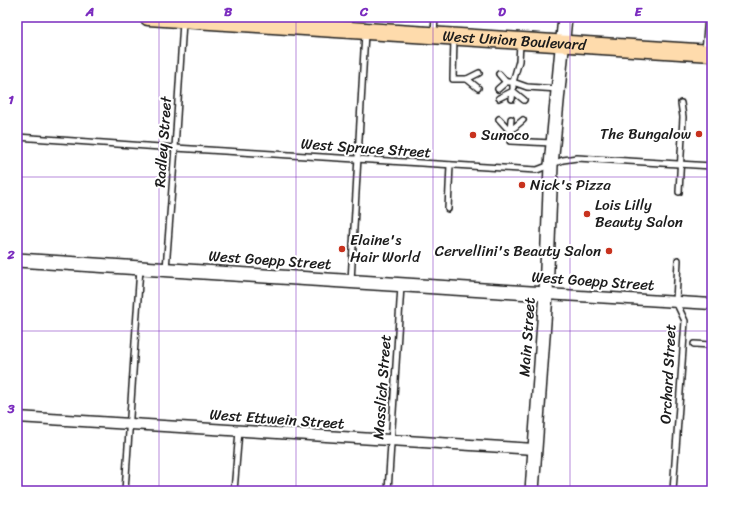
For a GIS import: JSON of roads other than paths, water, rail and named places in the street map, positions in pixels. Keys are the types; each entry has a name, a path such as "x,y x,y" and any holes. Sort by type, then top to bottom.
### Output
{"main road":[{"name":"West Union Boulevard","path":"148,17 314,25 434,35 709,53"}],"street":[{"name":"Main Street","path":"532,491 546,294 551,165 564,44 565,17"},
{"name":"West Goepp Street","path":"17,260 712,304"},
{"name":"West Ettwein Street","path":"17,417 534,449"}],"lane":[{"path":"434,35 435,17"},
{"path":"708,17 709,53"},
{"name":"Radley Street","path":"166,269 183,18"},
{"path":"351,281 366,30"},
{"path":"454,36 453,79 468,80 478,88"},
{"path":"512,99 513,82 519,61 520,41"},
{"path":"468,80 479,73"},
{"path":"499,74 506,82"},
{"path":"498,89 506,82 513,82 527,87 559,89"},
{"path":"499,98 513,92"},
{"path":"513,92 524,100"},
{"path":"679,192 683,116 681,103"},
{"path":"498,119 510,131"},
{"path":"511,119 510,141 554,143"},
{"path":"510,131 523,120"},
{"name":"West Spruce Street","path":"17,137 537,170 563,160 577,158 712,166"},
{"path":"448,209 450,165"},
{"name":"Orchard Street","path":"673,491 684,321 676,302 678,260"},
{"path":"125,491 140,267"},
{"name":"Masslich Street","path":"388,491 401,285"},
{"path":"694,344 712,345"},
{"path":"234,491 239,431"}],"place":[{"name":"The Bungalow","path":"699,134"},
{"name":"Sunoco","path":"473,135"},
{"name":"Nick's Pizza","path":"522,185"},
{"name":"Lois Lilly Beauty Salon","path":"587,214"},
{"name":"Elaine's Hair World","path":"342,249"},
{"name":"Cervellini's Beauty Salon","path":"609,251"}]}
